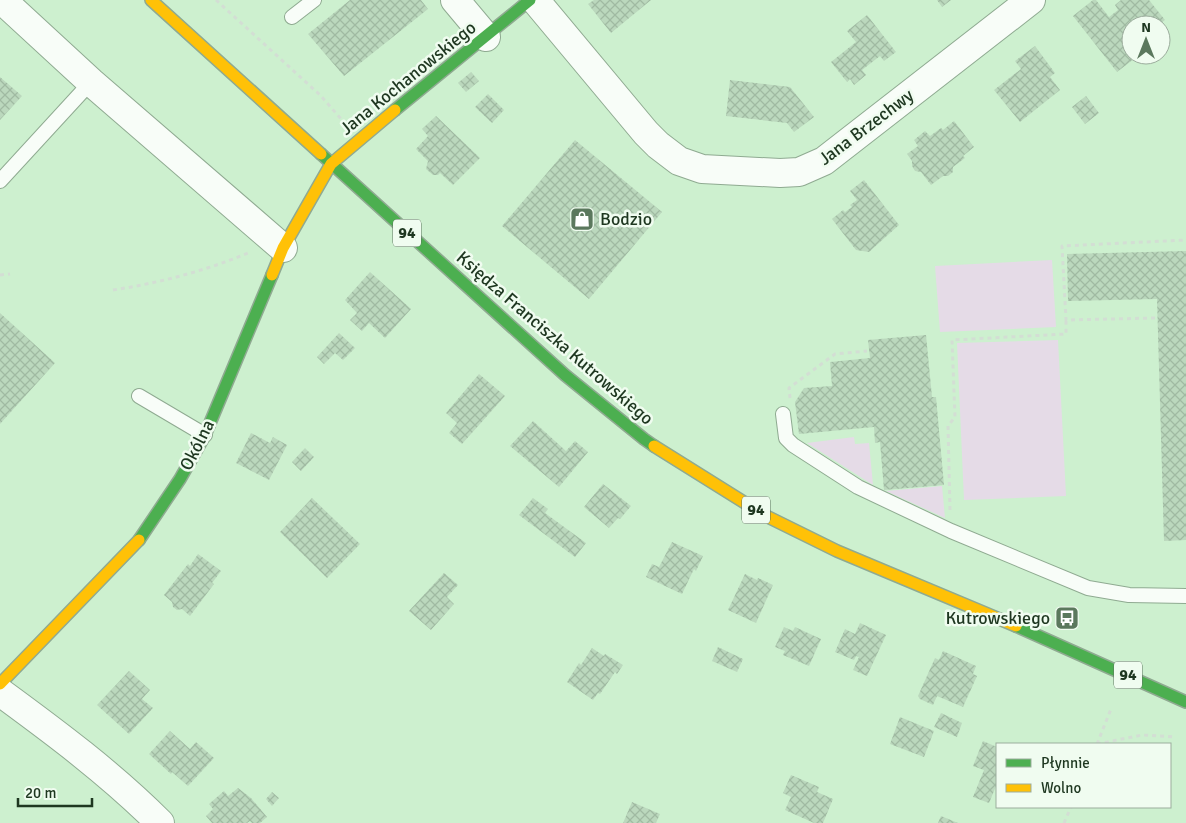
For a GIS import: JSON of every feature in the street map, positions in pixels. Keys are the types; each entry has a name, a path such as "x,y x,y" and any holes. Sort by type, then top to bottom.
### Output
{"main road":[{"name":"Księdza Franciszka Kutrowskiego","path":"151,0 566,375 644,439 766,516 837,551 1070,649 1186,702"},
{"name":"Jana Kochanowskiego","path":"331,164 530,0"},
{"name":"Okólna","path":"0,684 142,537 180,479 204,435 283,248 331,164"}],"street":[{"path":"2,0 91,82 283,248"},
{"path":"455,0 486,36"},
{"name":"Jana Brzechwy","path":"535,0 646,133 673,157 687,164 702,168 780,173 799,172 824,161 1031,0"},
{"path":"0,692 80,751 160,823"},
{"path":"130,795 142,823"}],"lane":[{"path":"292,17 314,0"},
{"path":"0,181 91,82"},
{"path":"139,396 204,435"},
{"path":"783,414 786,438 793,446 858,487 951,531 1093,590 1129,595 1186,596"}],"path":[{"path":"216,0 320,95 348,126"},
{"path":"951,531 948,426 955,417 952,340 1066,334 1062,246 1186,240"},
{"path":"113,290 171,279 224,263 248,253"},
{"path":"0,276 10,274"},
{"path":"1066,320 1155,318"},
{"path":"783,414 791,402 789,388 835,354 867,351"},
{"path":"1097,743 1111,709"},
{"path":"1102,743 1142,735 1176,737"},
{"path":"1064,823 1071,808"}],"shaded area":[{"path":"1052,260 1056,327 940,332 935,266"},
{"path":"1058,340 1066,496 964,500 957,343"},
{"path":"854,437 855,444 869,443 873,485 807,443"},
{"path":"942,486 945,518 886,491"}],"building":[{"path":"350,0 421,0 428,9 344,76 308,34"},
{"path":"594,0 651,0 611,33 588,4"},
{"path":"937,0 951,0 942,7"},
{"path":"1093,0 1096,0 1109,17 1118,10 1115,5 1121,0 1149,0 1161,15 1121,15 1121,65 1126,65 1117,72 1073,16"},
{"path":"867,15 896,52 884,61 880,56 862,70 866,75 854,85 850,79 847,82 831,62 856,42 847,31"},
{"path":"1035,46 1055,73 1050,77 1060,90 1020,122 994,90 1021,69 1015,61"},
{"path":"471,72 479,81 466,92 458,83"},
{"path":"0,77 22,96 0,120"},
{"path":"730,80 790,87 814,117 794,132 787,123 726,116"},
{"path":"488,94 504,110 492,123 475,107"},
{"path":"1086,96 1099,113 1085,124 1072,107"},
{"path":"436,116 480,158 453,185 440,173 433,175 426,169 428,161 416,149 428,136 422,129"},
{"path":"954,121 974,147 963,156 965,158 953,167 953,172 948,176 943,176 931,185 921,172 915,171 912,161 907,154 918,146 914,140 925,131 930,136 941,128 943,130"},
{"name":"Bodzio","path":"575,140 662,212 589,299 502,226"},
{"path":"864,180 899,225 869,252 856,250 832,219 843,210 845,212 852,207 850,205 857,200 850,191"},
{"path":"1186,251 1186,540 1164,541 1157,299 1068,301 1067,254"},
{"path":"370,272 411,309 385,338 369,323 362,331 350,320 357,313 345,300"},
{"path":"0,313 55,363 0,424"},
{"path":"339,333 355,348 343,360 335,353 324,364 317,357"},
{"path":"926,335 932,397 936,397 944,485 884,490 880,442 875,443 874,427 799,434 795,402 804,388 832,386 830,362 870,358 868,340"},
{"path":"479,374 505,396 462,444 449,433 457,423 446,413"},
{"path":"533,421 566,451 575,441 588,452 559,487 510,446"},
{"path":"251,433 270,443 273,437 287,445 269,480 236,463"},
{"path":"305,448 314,457 301,471 292,462"},
{"path":"603,484 631,506 609,528 584,507"},
{"path":"312,498 360,544 327,578 280,532"},
{"path":"533,498 548,509 545,513 586,543 575,557 519,515"},
{"path":"672,542 703,556 696,571 694,569 682,594 646,577 652,564 659,567"},
{"path":"198,554 221,571 212,583 214,584 190,616 182,609 177,610 173,607 172,602 164,595 188,564 190,566"},
{"path":"444,573 458,585 447,597 454,604 431,630 409,611"},
{"path":"745,574 773,585 756,623 728,610"},
{"path":"860,623 886,635 867,676 853,670 859,657 856,656 854,660 835,652 845,629 855,634"},
{"path":"784,627 793,631 795,627 821,639 809,666 783,655 785,651 775,647"},
{"path":"718,647 743,659 737,672 712,661"},
{"path":"592,648 623,665 617,674 615,672 600,694 598,693 593,700 567,682 579,663 581,665"},
{"path":"943,651 976,666 973,674 977,676 963,707 937,696 933,705 920,699 918,696 935,658 939,660"},
{"path":"129,671 150,690 142,699 153,708 129,734 97,705"},
{"path":"941,713 962,723 957,737 934,727"},
{"path":"900,717 934,731 924,757 890,744"},
{"path":"170,731 190,749 196,742 214,758 188,786 172,772 171,774 149,754"},
{"path":"983,741 996,747 996,786 989,803 973,797 984,770 973,766"},
{"path":"791,775 819,787 817,792 833,799 823,823 814,823 785,810 791,797 783,793"},
{"path":"238,788 251,798 267,817 260,823 252,823 250,821 247,823 212,823 206,816 213,809 209,804 224,791 228,796"},
{"path":"272,792 279,798 272,806 266,799"},
{"path":"632,802 660,814 656,823 623,823"},
{"path":"941,816 958,823 938,823"}],"traffic: fast":[{"path":"395,110 530,0"},
{"path":"321,154 565,375 654,446"},
{"path":"139,540 180,479 205,435 272,275"},
{"path":"1016,626 1186,702"}],"traffic: slow":[{"path":"151,0 321,154"},
{"path":"272,275 283,248 331,164 395,110"},
{"path":"654,446 766,516 837,551 1016,626"},
{"path":"0,684 139,540"}],"place":[{"name":"Bodzio","path":"582,219"},
{"name":"Kutrowskiego","path":"1067,618"}]}
